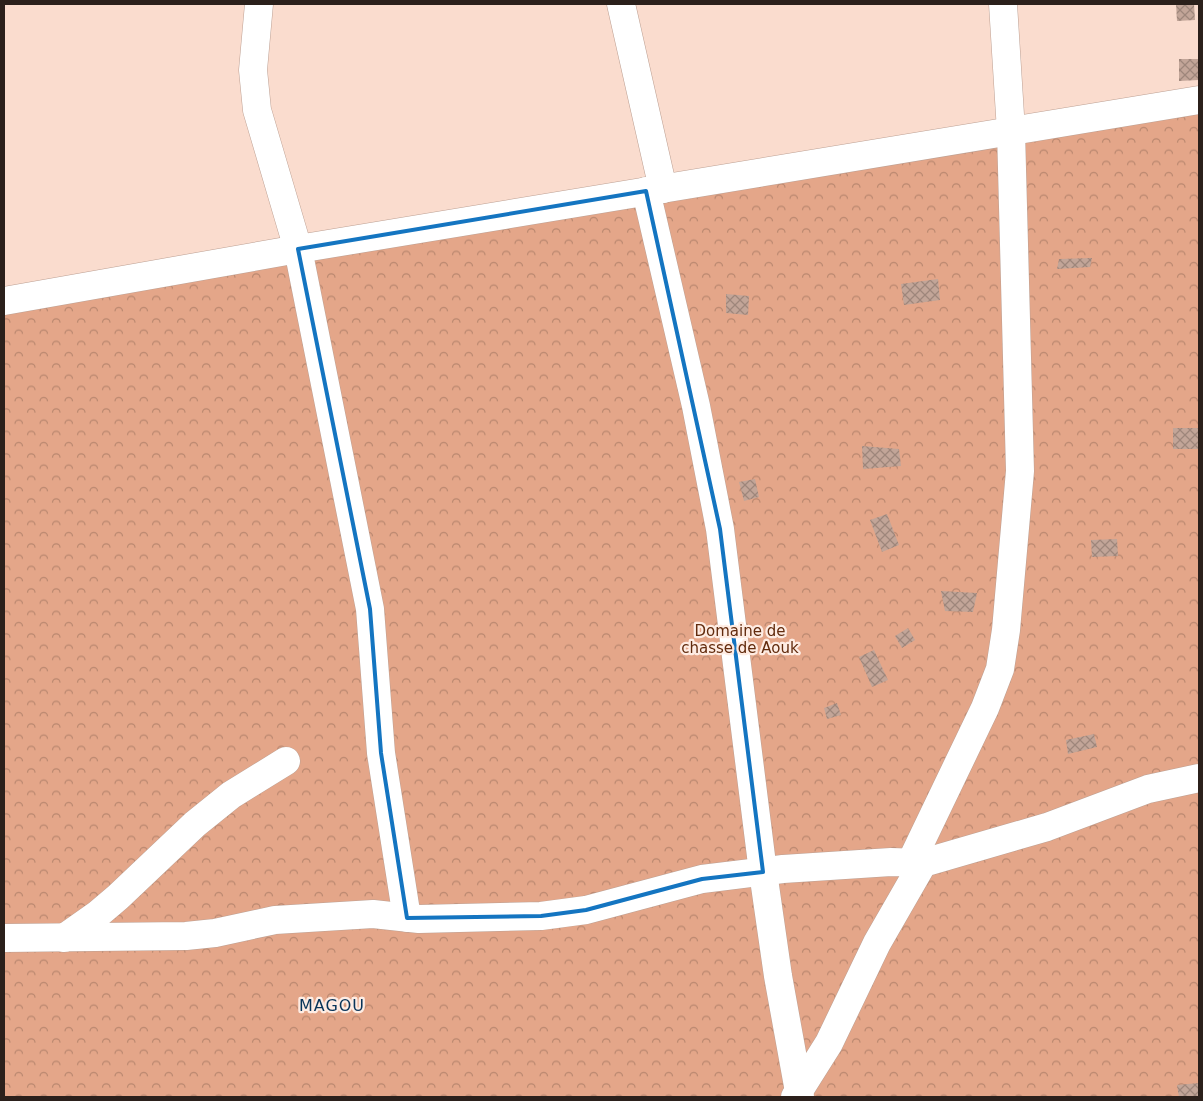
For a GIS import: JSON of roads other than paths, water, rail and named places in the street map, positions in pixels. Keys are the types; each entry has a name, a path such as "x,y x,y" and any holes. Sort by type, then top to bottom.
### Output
{"main road":[{"path":"259,4 254,70 257,110 298,249 370,609 381,753 407,918"},
{"path":"621,4 654,190 720,529 763,872 798,1095"},
{"path":"798,1095 829,1043 917,862 985,708 1000,669 1006,630 1020,471 1011,131 1003,4"},
{"path":"4,301 298,249 1199,100"},
{"path":"64,938 118,898 196,824 231,795 286,761"},
{"path":"4,938 186,936 215,933 283,920 373,914 419,919 541,916 586,910 702,879 803,868 917,862 1047,827 1148,789 1199,778"}],"district":[{"name":"MAGOU","path":"332,1005"}],"park label":[{"name":"Domaine de chasse de Aouk","path":"740,640"}]}
